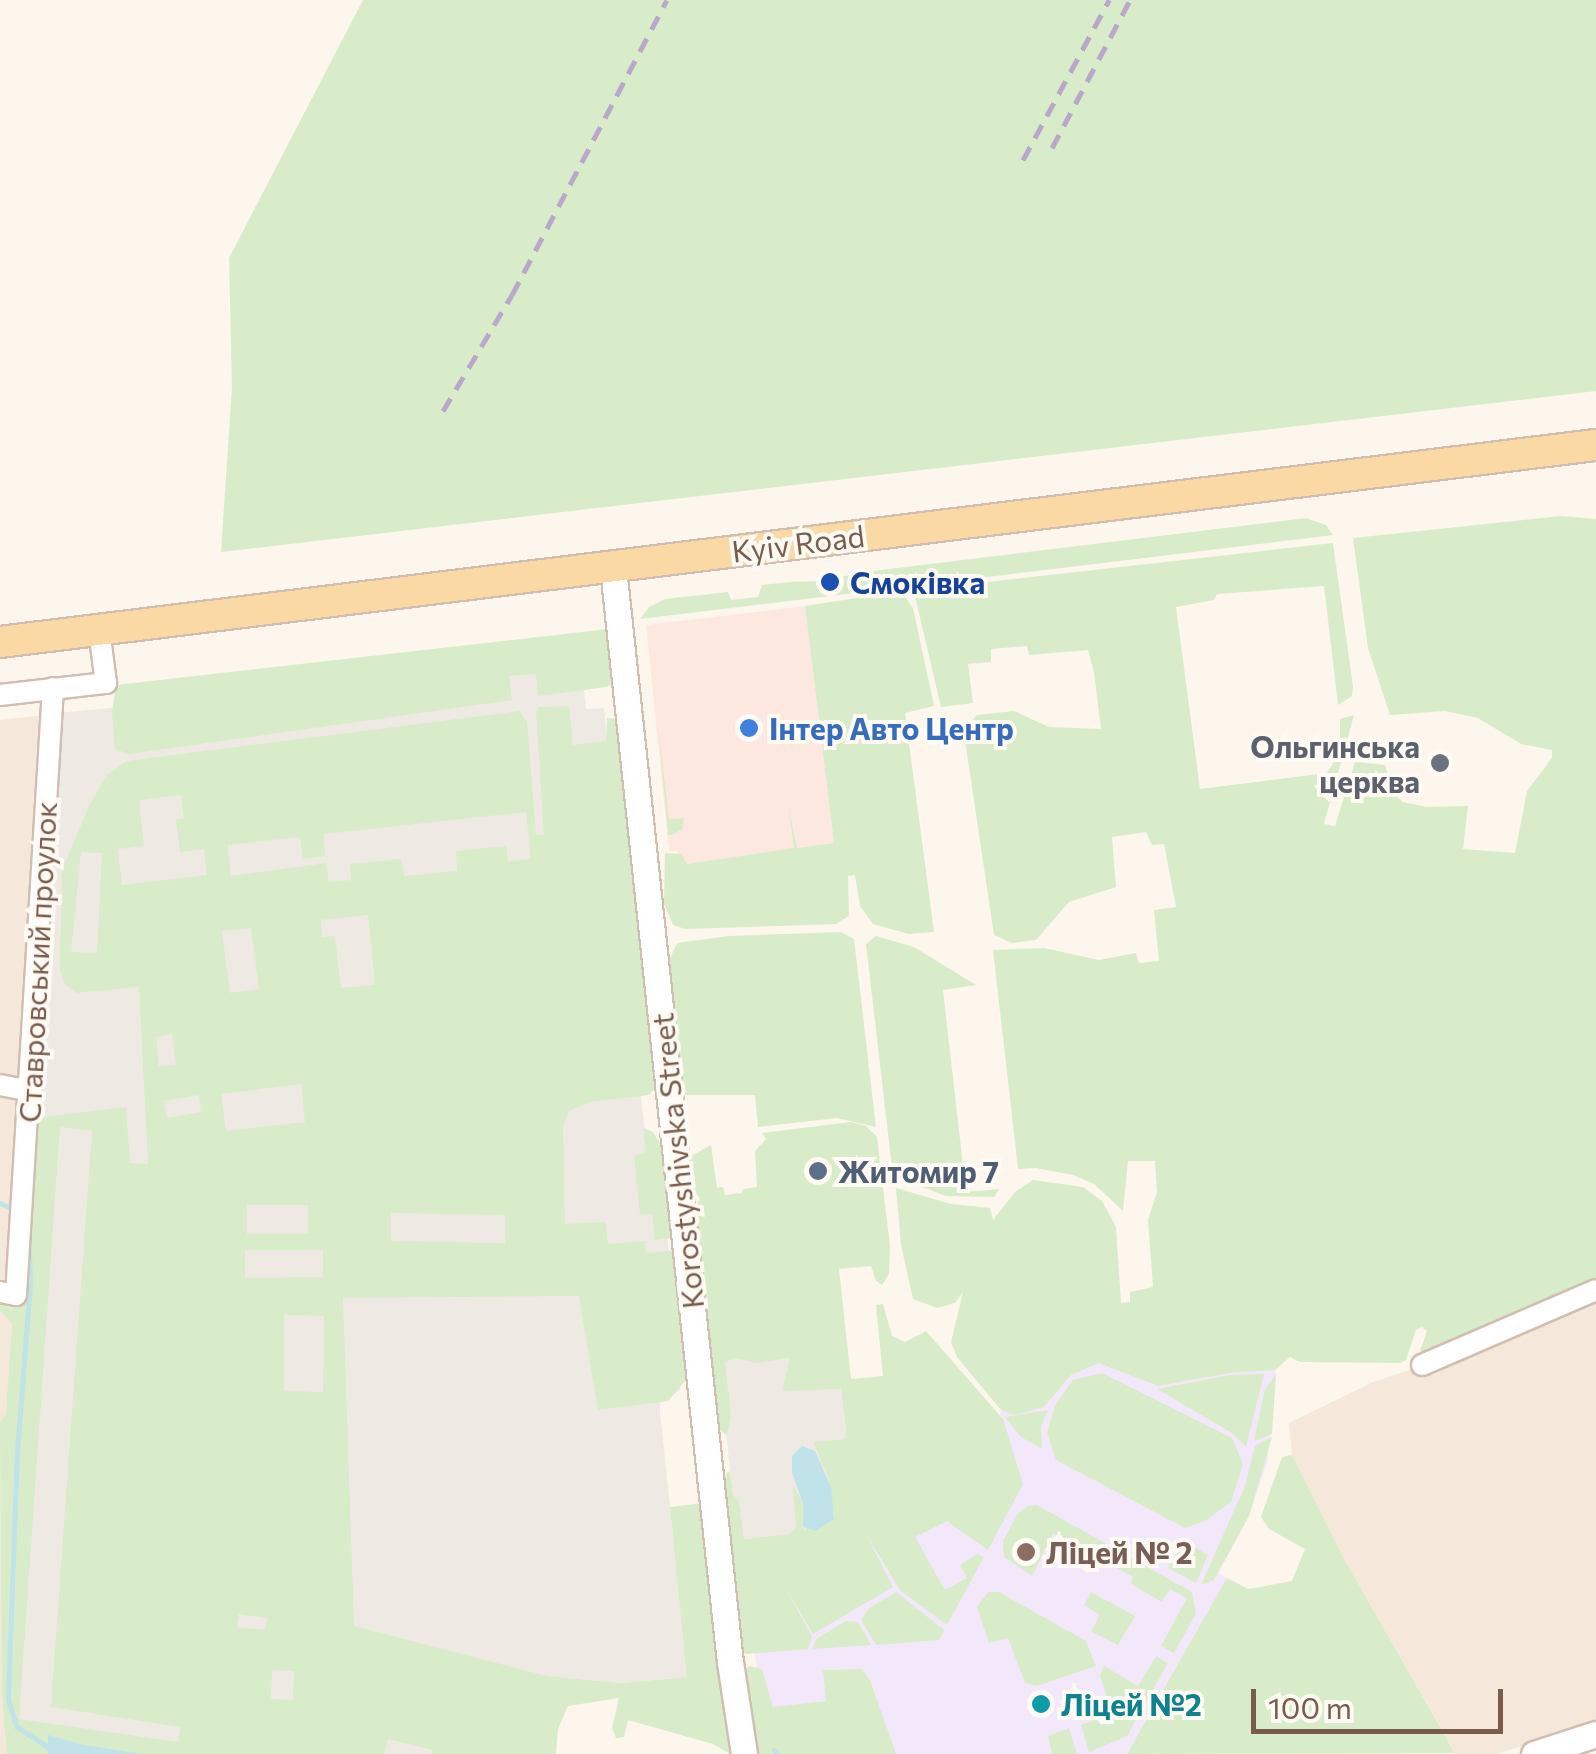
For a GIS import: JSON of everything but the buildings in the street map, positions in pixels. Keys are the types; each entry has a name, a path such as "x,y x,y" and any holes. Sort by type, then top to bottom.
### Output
{"main road":[{"name":"Kyiv Road","path":"0,642 1596,446"}],"street":[{"name":"Korostyshivska Street","path":"614,568 730,1662 744,1754"},
{"path":"0,695 106,682 99,630"},
{"name":"Ставровський проулок","path":"8,1293 31,1092 54,688"},
{"path":"0,1086 31,1092"},
{"path":"1422,1365 1596,1290"},
{"path":"1534,1754 1596,1734"}],"shaded area":[{"path":"805,606 834,843 687,864 676,851 669,851 646,625"},
{"path":"581,663 586,709 604,708 653,1219 666,1220 680,1390 660,1403 660,1412 688,1677 621,1683 557,1677 542,1754 15,1754 60,1128 36,1118 58,713"},
{"path":"46,715 28,1078 0,1075 0,720"},
{"path":"0,1097 20,1101 60,1127 15,1754 0,1754"},
{"path":"705,1243 841,1390 870,1402 800,1549 789,1534 743,1539 739,1502 733,1496"},
{"path":"1596,1295 1596,1722 1497,1754 1456,1754 1343,1557 1292,1455 1289,1423 1371,1383 1470,1349"},
{"name":"Ліцей № 2","path":"1122,1334 1273,1363 1276,1374 1267,1463 1249,1516 1218,1573 1248,1589 1144,1754 808,1754 763,1719 748,1597 993,1450 1001,1410 1061,1368"}],"green space":[{"path":"363,0 1596,0 1596,391 221,552 232,387 229,258"},
{"path":"1561,516 1596,519 1596,1278 1428,1354 1420,1351 1427,1331 1422,1327 1416,1330 1406,1360 1400,1363 1300,1362 1290,1357 1275,1370 1229,1373 1158,1386 1099,1363 1071,1375 1044,1407 1014,1415 1001,1410 957,1357 951,1342 963,1292 955,1303 937,1308 913,1299 901,1245 896,1188 951,1204 990,1208 993,1220 1015,1192 1033,1180 1083,1187 1102,1201 1116,1227 1121,1303 1130,1302 1130,1292 1153,1287 1148,1220 1157,1192 1155,1161 1128,1161 1123,1211 1094,1184 1073,1175 1018,1169 993,950 1044,948 1099,960 1136,953 1139,963 1159,961 1154,910 1176,907 1164,844 1152,845 1146,832 1112,837 1116,887 1069,902 1036,940 1012,943 994,935 965,740 968,725 977,715 1014,711 1049,727 1101,729 1094,672 1088,650 1029,655 1027,646 991,649 991,662 968,664 973,703 941,707 915,596 925,589 1333,543 1353,687 1352,696 1338,705 1324,586 1217,594 1214,600 1176,607 1200,789 1327,773 1340,752 1340,719 1354,715 1324,824 1335,826 1355,762 1385,765 1393,793 1403,802 1427,807 1468,806 1463,849 1515,853 1527,791 1552,758 1552,750 1521,744 1478,718 1445,711 1390,715 1368,648 1353,538"},
{"path":"1306,518 1326,525 1333,535 640,619 649,607 665,599 728,592 731,600 758,597 762,585 791,582 819,581 821,589 837,588 840,577 873,571"},
{"path":"889,593 905,597 913,608 934,706 905,713 934,932 909,934 873,924 860,906 855,875 848,876 849,916 836,924 685,929 673,925 664,904 665,853 681,854 687,864 794,848 788,805 797,848 834,843 805,606"},
{"path":"608,629 614,683 606,687 538,696 536,674 509,676 512,700 129,754 115,749 112,712 116,685"},
{"path":"569,706 573,745 606,741 607,718 617,719 656,1087 649,1095 589,1102 569,1111 563,1127 565,1224 606,1222 608,1244 645,1241 646,1253 676,1250 687,1379 668,1401 598,1410 579,1296 343,1298 354,1626 547,1676 621,1683 687,1677 670,1507 704,1503 730,1754 713,1744 628,1720 624,1737 616,1738 612,1728 619,1698 568,1706 558,1729 556,1754 432,1754 433,1750 388,1739 384,1754 7,1754 2,1693 0,1422 6,1414 12,1323 0,1311 0,1303 12,1309 18,1303 36,1118 126,1107 130,1163 148,1164 139,987 76,993 64,983 60,969 62,870 90,804 107,775 127,761 520,711 527,722 536,834 544,835 536,712 539,707","holes":["181,795 184,818 176,819 180,852 204,849 207,875 122,885 118,849 144,846 139,800","526,812 531,859 508,861 506,846 456,851 457,871 404,876 401,859 350,864 351,880 329,882 326,863 231,876 228,845 300,837 303,859 325,856 324,834","81,852 102,853 97,953 71,952","368,915 375,985 341,988 335,936 322,937 321,920","251,928 259,989 230,993 222,931","172,1034 176,1065 159,1066 156,1037","301,1084 305,1122 226,1131 221,1094","199,1095 201,1112 167,1118 164,1101","60,1127 92,1131 51,1707 180,1727 178,1742 19,1719","247,1205 308,1205 308,1234 247,1234","391,1213 505,1215 505,1243 391,1241","245,1250 323,1250 323,1277 245,1278","284,1315 324,1316 323,1392 284,1391","239,1614 267,1618 265,1630 237,1627","272,1670 294,1671 293,1700 271,1699"]},
{"path":"658,724 669,819 684,818 683,828 673,835 668,835"},
{"path":"841,932 854,939 876,1127 837,1118 758,1127 755,1095 681,1095 667,965 677,943 729,936"},
{"path":"876,936 914,947 976,985 943,990 966,1192 999,1189 994,1197 946,1196 893,1176 866,944"},
{"path":"851,1122 866,1126 877,1137 890,1246 889,1274 882,1285 876,1281 871,1266 839,1269 851,1379 883,1376 876,1305 883,1304 892,1336 905,1342 926,1331 1003,1419 1023,1484 988,1550 947,1521 915,1537 945,1590 967,1578 960,1565 977,1554 984,1557 947,1625 901,1591 867,1536 893,1587 813,1634 784,1585 812,1637 808,1649 746,1654 741,1651 723,1490 726,1474 730,1471 733,1495 739,1501 744,1539 789,1534 796,1528 793,1486 803,1503 804,1530 834,1516 828,1477 813,1442 845,1439 846,1429 841,1389 782,1391 790,1358 757,1363 734,1358 725,1363 731,1416 727,1435 717,1429 693,1213 700,1198 690,1188 686,1159 711,1145 717,1188 723,1187 725,1195 742,1193 743,1189 757,1187 755,1151 766,1139 762,1133"},
{"path":"643,1128 653,1132 661,1145 671,1238 655,1240 652,1214 640,1214 634,1155 646,1153"},
{"path":"1102,1373 1232,1438 1243,1464 1231,1502 1205,1521 1185,1528 1056,1460 1047,1433 1055,1405 1073,1380"},
{"path":"1264,1374 1246,1447 1232,1433 1157,1389 1229,1375"},
{"path":"1276,1374 1272,1434 1254,1441 1265,1389"},
{"path":"1048,1410 1041,1426 1042,1449 1021,1437 1005,1417"},
{"path":"1272,1437 1249,1516 1214,1580 1201,1585 1245,1486 1255,1446"},
{"path":"1292,1455 1343,1557 1455,1753 1127,1754 1227,1578 1248,1589 1292,1581 1305,1549 1269,1529 1261,1517 1282,1457"},
{"path":"1037,1505 1192,1592 1196,1614 1174,1653 1161,1646 1187,1598 1170,1589 1162,1602 1131,1584 1133,1577 1053,1533 1032,1576 1004,1557 1003,1541 1017,1515 1027,1506"},
{"path":"1183,1541 1208,1555 1196,1583 1168,1568"},
{"path":"896,1592 944,1630 939,1640 876,1645 861,1620 868,1609"},
{"path":"988,1592 999,1592 1086,1641 1096,1666 1037,1686 1025,1683 1008,1638 989,1643 977,1607"},
{"path":"1091,1592 1135,1616 1118,1645 1091,1631 1100,1615 1084,1605"},
{"path":"846,1621 858,1622 871,1645 813,1649 816,1639"},
{"path":"1156,1656 1168,1663 1127,1736 1089,1752 1081,1725 1112,1714 1100,1675 1104,1666 1138,1686"},
{"path":"749,1666 762,1669 773,1707 826,1701 823,1670 862,1669 870,1680 896,1754 748,1754 742,1672"},
{"path":"1069,1728 1077,1754 1052,1754 1048,1736"}],"water":[{"path":"802,1446 815,1451 831,1487 834,1519 816,1531 803,1527 803,1503 792,1473 792,1456"},
{"path":"48,1735 84,1745 143,1754 48,1754"}],"waterway":[{"path":"0,1203 15,1210"},
{"path":"28,1220 30,1283 17,1451 8,1700 17,1727 49,1748"},
{"path":"774,1750 777,1754"}],"railway":[{"path":"443,411 512,295 667,0"},
{"path":"1023,160 1109,0"},
{"path":"1052,148 1130,0"}],"place":[{"name":"Смоківка","path":"830,582"},
{"name":"Інтер Авто Центр","path":"749,728"},
{"name":"Ольгинська церква","path":"1440,763"},
{"name":"Житомир 7","path":"818,1171"},
{"name":"Ліцей № 2","path":"1026,1552"},
{"name":"Ліцей №2","path":"1041,1704"}]}
